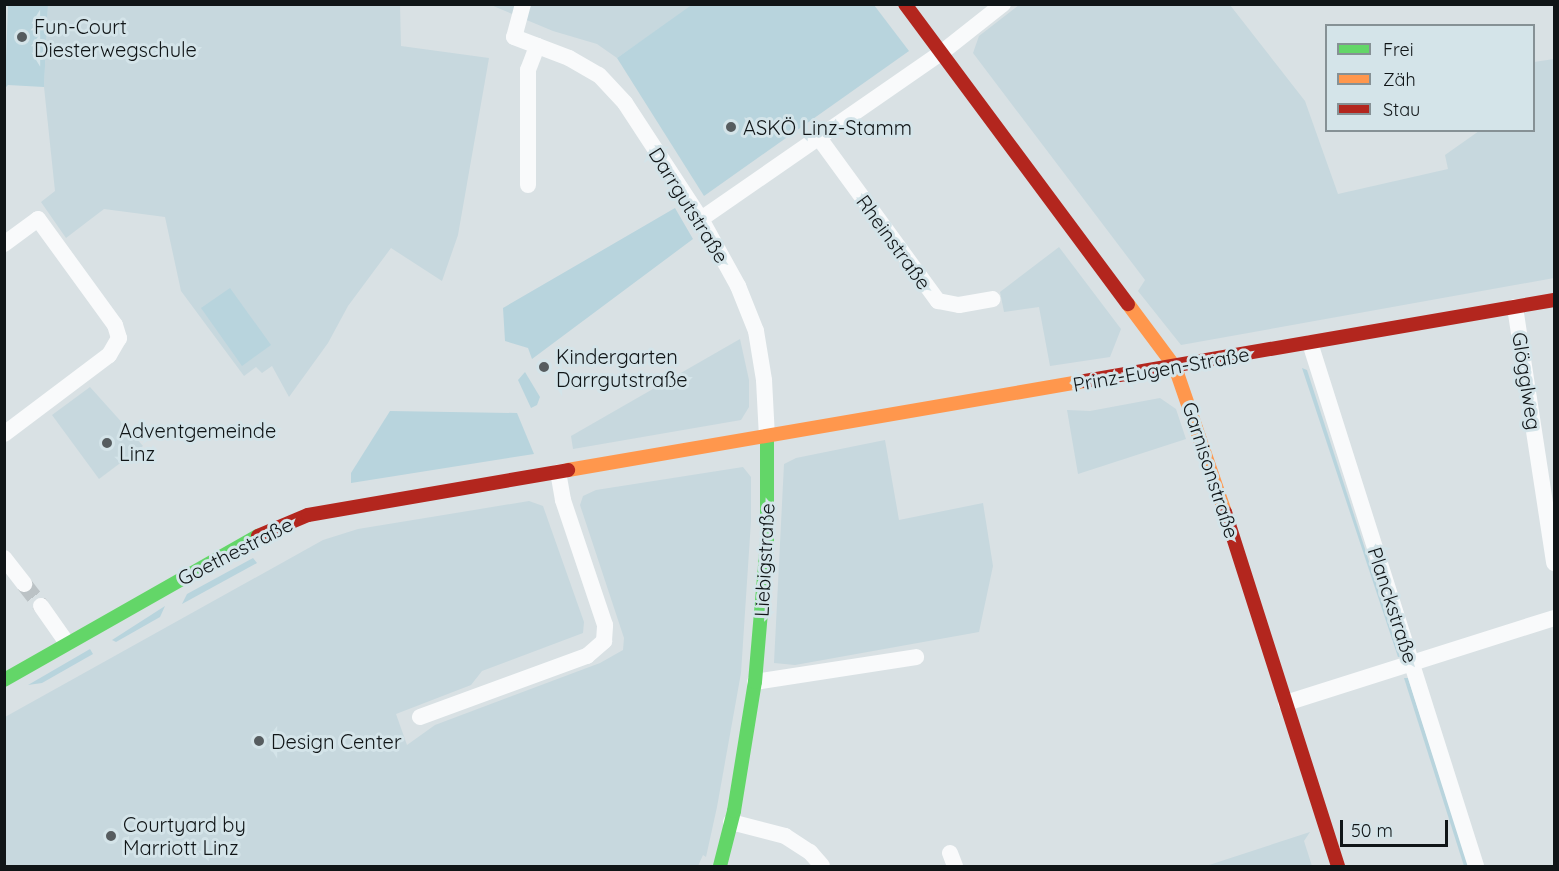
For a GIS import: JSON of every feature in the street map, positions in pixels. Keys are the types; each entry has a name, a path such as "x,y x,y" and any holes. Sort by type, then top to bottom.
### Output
{"main road":[{"name":"Garnisonstraße","path":"905,4 1175,367 1192,409 1338,867"},
{"name":"Prinz-Eugen-Straße","path":"767,438 1554,300"},
{"name":"Goethestraße","path":"4,680 278,525 337,509 767,438"},
{"name":"Liebigstraße","path":"720,867 731,822 756,682 767,542 767,438"}],"street":[{"name":"Darrgutstraße","path":"523,4 514,37 586,66 612,87 701,219 738,286 756,331 764,380 767,438"},
{"path":"701,219 941,53 1003,4"},
{"path":"528,185 528,70 537,46"},
{"name":"Rheinstraße","path":"819,138 938,301 959,305 992,299"},
{"path":"4,244 38,219 118,329 117,345 109,355 4,434"},
{"name":"Glögglweg","path":"1515,307 1554,563"},
{"name":"Planckstraße","path":"1310,343 1476,867"},
{"path":"420,717 587,656 604,641 605,625 563,500 558,472"},
{"path":"4,558 22,581"},
{"path":"41,606 67,643"},
{"path":"1286,703 1554,618"},
{"path":"756,682 916,657"},
{"path":"731,822 785,836 810,852 822,867"}],"shaded area":[{"name":"ASKÖ Linz-Stamm","path":"693,4 874,5 909,51 704,196 617,58"},
{"path":"8,5 48,5 44,87 8,85 5,88"},
{"path":"48,5 400,5 401,46 489,58 458,235 442,281 391,248 348,306 328,343 289,397 272,366 262,373 256,367 244,376 181,291 165,217 104,209 66,238 41,202 55,191 44,87"},
{"path":"491,5 693,5 617,58 597,44 553,31"},
{"path":"1019,5 1230,5 1305,101 1338,194 1448,169 1445,155 1478,132 1535,132 1535,62 1554,59 1554,278 1181,345 1138,291 1145,280 973,53 979,36"},
{"path":"675,208 693,239 532,359 528,348 505,341 503,308"},
{"path":"1059,247 1121,329 1110,357 1050,366 1039,307 1004,312 1000,292"},
{"path":"230,288 271,345 242,366 201,308"},
{"path":"740,339 749,380 749,407 741,420 573,449 571,436"},
{"path":"1302,368 1307,370 1400,657 1398,657"},
{"path":"525,372 540,397 537,405 531,408 518,380"},
{"path":"90,387 143,446 99,479 52,415"},
{"path":"1160,398 1176,409 1186,439 1078,474 1067,410 1090,411"},
{"path":"390,411 517,413 534,454 351,483 351,473"},
{"path":"885,440 899,520 983,503 993,566 979,632 795,665 774,663 784,464 796,458"},
{"path":"743,467 751,477 751,521 741,673 706,857 703,855 698,866 5,866 5,717 323,540 358,529 529,501 543,506 584,622 583,633 482,671 471,685 396,714 407,745 435,725 600,663 623,650 624,638 580,505 583,496 596,490"},
{"path":"253,558 257,563 182,604 187,594"},
{"path":"165,606 160,617 116,642 112,640"},
{"path":"90,649 93,654 42,683 28,685"},
{"path":"1404,678 1408,678 1469,866 1464,866"},
{"path":"1310,832 1304,841 1312,866 1206,866"}],"tunnel":[{"path":"24,584 41,606"}],"traffic: fast":[{"path":"720,866 734,811 755,682 767,542 767,438"},
{"path":"4,680 258,536"}],"traffic: slow":[{"path":"1128,304 1175,367 1225,512"},
{"path":"568,470 1085,381"}],"traffic: jam":[{"path":"905,4 1128,304"},
{"path":"1085,381 1554,300"},
{"path":"258,536 308,515 568,470"},
{"path":"1225,512 1338,866"}],"place":[{"name":"Fun-Court Diesterwegschule","path":"22,37"},
{"name":"ASKÖ Linz-Stamm","path":"731,127"},
{"name":"Kindergarten Darrgutstraße","path":"544,367"},
{"name":"Adventgemeinde Linz","path":"107,443"},
{"name":"Design Center","path":"259,741"},
{"name":"Courtyard by Marriott Linz","path":"111,836"}]}
